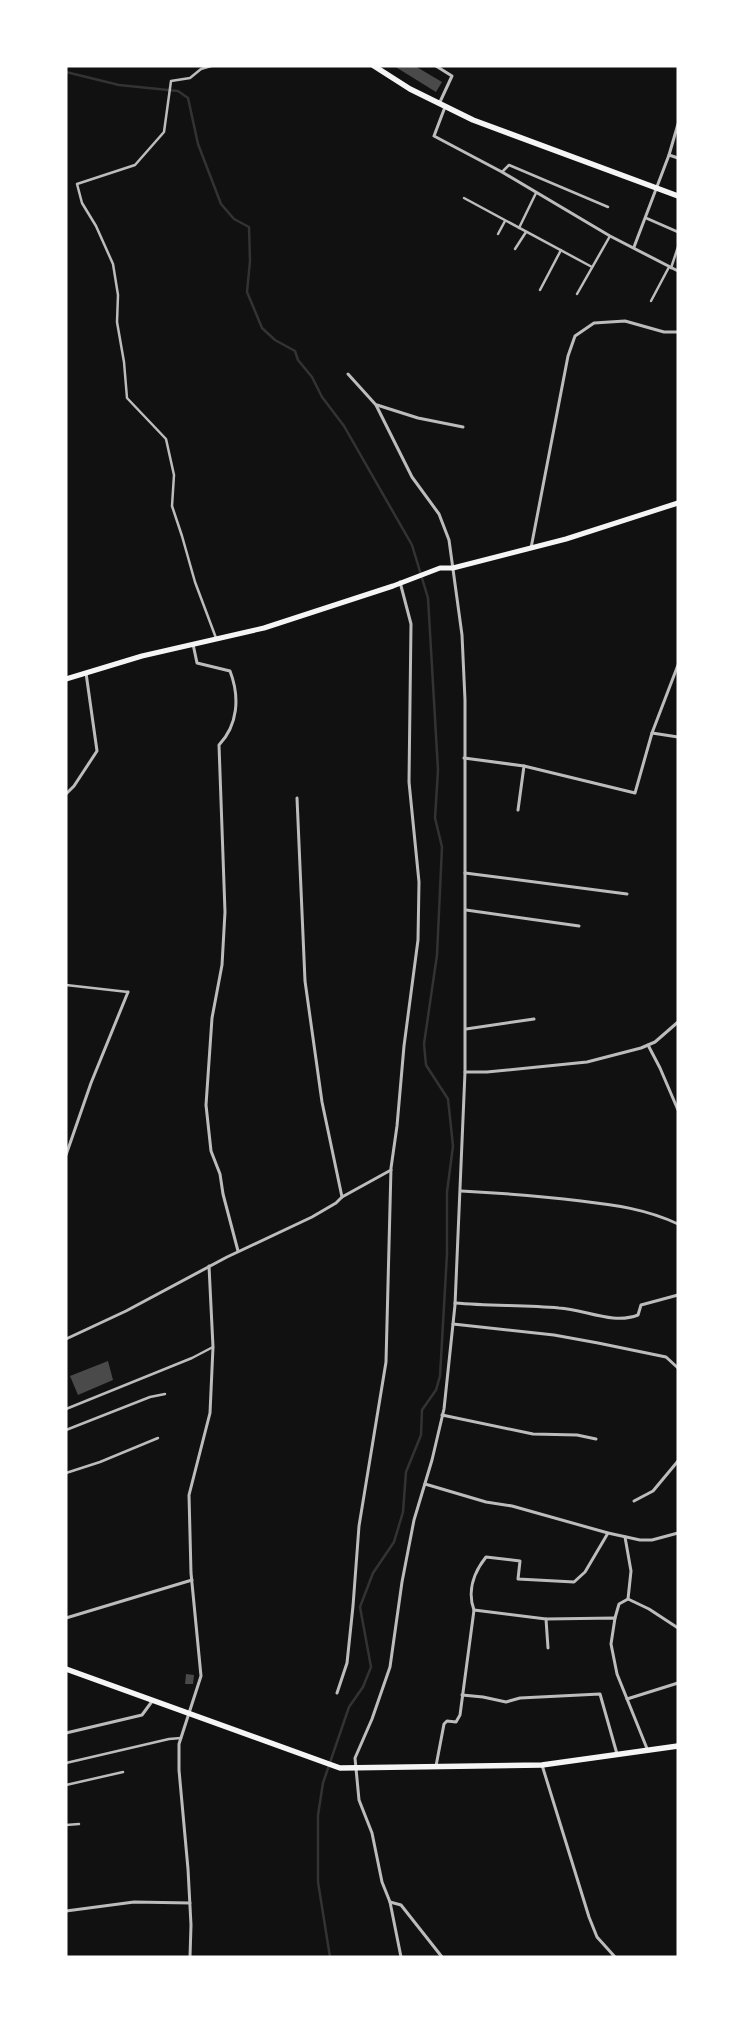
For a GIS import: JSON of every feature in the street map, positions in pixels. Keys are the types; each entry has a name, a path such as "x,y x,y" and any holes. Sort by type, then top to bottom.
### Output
{"highway":[{"path":"374,66 410,89 473,120 678,196"},
{"path":"66,1669 340,1768 542,1765 678,1746"}],"main road":[{"path":"66,679 142,656 264,628 440,568 454,568 566,539 678,503"}],"street":[{"path":"211,66 201,69 190,78 170,82 164,132 135,164 77,184 82,203 96,226 113,264 118,295 117,322 124,362 127,398 166,439 174,475 172,506 195,582 216,639"},
{"path":"436,66 452,76 434,136 502,172 610,236 678,271"},
{"path":"634,248 669,155 678,124"},
{"path":"669,155 678,158"},
{"path":"502,172 509,165 608,206"},
{"path":"519,228 536,193"},
{"path":"464,198 592,267"},
{"path":"646,218 678,232"},
{"path":"498,234 505,221"},
{"path":"515,249 526,232"},
{"path":"577,294 610,236"},
{"path":"651,301 670,267 678,247"},
{"path":"540,290 561,250"},
{"path":"530,548 568,356 575,336 594,323 625,321 664,332 678,332"},
{"path":"348,374 376,405 412,477 439,514 449,540 462,635 465,700 466,1072 456,1303 442,1415 414,1520 405,1564 390,1667 372,1718 355,1758 359,1800 372,1832 382,1882 390,1902 401,1957"},
{"path":"376,405 418,418 464,427"},
{"path":"337,1694 347,1663 354,1606 359,1526 386,1362 391,1170 404,1046 418,940 419,882 409,782 411,624 402,581"},
{"path":"193,644 197,663 230,671 237,703 234,722 229,735 219,745 225,912 222,965 212,1018 206,1104 211,1151 220,1174 223,1194 238,1251"},
{"path":"464,758 524,766 634,793 652,733 678,665"},
{"path":"66,794 74,786 97,751 86,673"},
{"path":"652,733 678,737"},
{"path":"518,810 524,766"},
{"path":"297,798 305,981 322,1102 342,1197"},
{"path":"464,873 627,894"},
{"path":"466,910 579,926"},
{"path":"66,985 128,992 91,1083 66,1155"},
{"path":"466,1029 534,1020"},
{"path":"466,1072 487,1072 587,1062 648,1045 664,1036 678,1022"},
{"path":"648,1045 678,1110"},
{"path":"66,1339 126,1311 238,1251 312,1217 336,1203 342,1197 391,1170"},
{"path":"461,1191 609,1203 657,1214 678,1224"},
{"path":"190,1957 190,1903 179,1770 181,1738 201,1676 192,1580 189,1495 210,1413 212,1347 209,1266"},
{"path":"456,1303 562,1308 590,1315 629,1319 638,1315 641,1305 678,1295"},
{"path":"453,1324 554,1335 598,1343 666,1357 678,1368"},
{"path":"66,1409 192,1358 212,1347"},
{"path":"66,1430 165,1394"},
{"path":"442,1415 533,1434 577,1435 596,1439"},
{"path":"66,1473 100,1462 158,1438"},
{"path":"634,1501 653,1491 678,1461"},
{"path":"425,1484 486,1502 512,1506 640,1540 652,1540 678,1533"},
{"path":"436,1766 444,1724 447,1721 456,1722 460,1715 474,1610 471,1601 472,1586 477,1568 486,1557 520,1560 518,1579 574,1582 585,1572 608,1533"},
{"path":"625,1537 631,1571 628,1599"},
{"path":"66,1618 192,1580"},
{"path":"628,1599 619,1604 611,1644 617,1674 648,1751"},
{"path":"628,1599 650,1609 678,1628"},
{"path":"474,1610 546,1618 615,1618"},
{"path":"546,1618 548,1648"},
{"path":"627,1699 678,1683"},
{"path":"462,1695 506,1702 520,1698 600,1694 617,1755"},
{"path":"66,1733 142,1715 153,1700"},
{"path":"66,1763 169,1739 181,1738"},
{"path":"542,1765 589,1917 597,1937 615,1957"},
{"path":"66,1785 123,1772"},
{"path":"66,1825 79,1824"},
{"path":"66,1911 134,1902 190,1903"},
{"path":"390,1902 400,1905 442,1957"}],"building":[{"path":"394,66 415,66 442,82 436,92"},
{"path":"108,1361 113,1380 78,1395 70,1376"},
{"path":"186,1674 194,1675 193,1684 185,1684"}],"waterway":[{"path":"66,72 119,85 178,91 188,98 198,144 221,204 234,219 249,227 250,261 247,292 262,328 275,340 295,351 298,360 312,377 322,397 344,426 412,545 428,598 438,770 435,818 442,847 437,955 424,1044 426,1065 448,1099 453,1146 447,1192 447,1254 440,1376 436,1390 422,1410 421,1435 406,1472 403,1512 394,1542 373,1573 360,1607 371,1667 363,1687 349,1707 323,1783 318,1815 318,1882 330,1957"}]}
